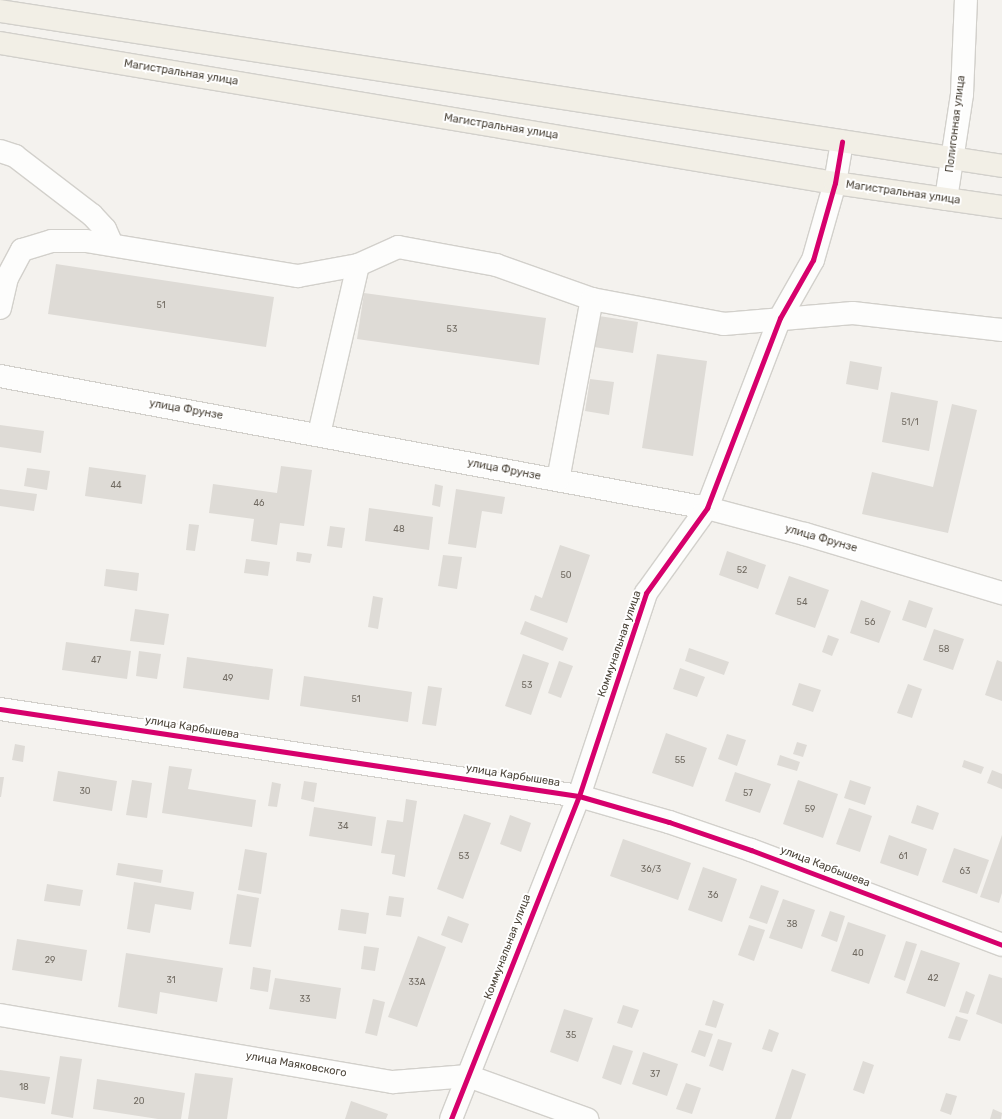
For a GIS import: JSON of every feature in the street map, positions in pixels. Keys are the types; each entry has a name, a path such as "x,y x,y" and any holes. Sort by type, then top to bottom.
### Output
{"main road":[{"path":"0,11 1002,166"},
{"name":"Магистральная улица","path":"0,43 835,182 1002,208"}],"street":[{"name":"Полигонная улица","path":"946,199 962,94 966,0"},
{"name":"Коммунальная улица","path":"451,1119 579,796 646,593 707,508 780,318 813,260 835,182 842,142"},
{"path":"0,152 16,156 92,215 105,229 112,246"},
{"path":"0,308 7,278 22,250 52,241 86,241 298,276 358,265 398,247 496,265 592,299 724,324 780,318 853,314 1002,330"},
{"path":"319,434 358,265"},
{"path":"558,480 592,299"},
{"name":"улица Фрунзе","path":"0,376 319,434 707,508 1002,593"},
{"name":"улица Карбышева","path":"0,709 579,796 669,822 751,850 1002,945"},
{"name":"улица Маяковского","path":"0,1015 393,1082 468,1076 586,1119"}],"building":[{"path":"56,264 274,297 266,347 48,314"},
{"path":"364,293 546,318 539,365 357,339"},
{"path":"599,316 638,322 633,353 594,347"},
{"path":"657,354 707,361 693,456 642,448"},
{"path":"850,361 882,367 878,390 846,384"},
{"path":"590,379 614,382 609,415 585,411"},
{"path":"891,392 938,401 929,451 882,442"},
{"path":"952,404 977,410 948,533 862,514 872,472 933,487"},
{"path":"0,425 44,431 41,453 0,447"},
{"path":"281,466 312,470 304,526 280,523 277,545 251,541 254,519 209,513 213,484 277,493"},
{"path":"89,467 146,475 142,504 85,496"},
{"path":"27,468 50,471 47,490 24,486"},
{"path":"435,484 443,486 440,507 432,505"},
{"path":"0,489 37,494 34,511 0,506"},
{"path":"456,489 505,497 502,514 482,511 476,548 448,544"},
{"path":"369,508 433,517 429,550 365,541"},
{"path":"189,524 199,525 195,551 186,550"},
{"path":"330,526 345,528 342,548 327,546"},
{"path":"560,545 590,555 567,623 530,610 535,595 542,598"},
{"path":"727,551 766,565 758,589 719,575"},
{"path":"297,552 312,554 310,563 296,561"},
{"path":"443,555 462,557 457,589 438,586"},
{"path":"246,559 270,562 268,576 244,573"},
{"path":"106,569 139,573 137,591 104,586"},
{"path":"789,576 829,590 815,628 775,614"},
{"path":"373,596 383,598 378,629 368,627"},
{"path":"861,600 891,611 879,643 850,633"},
{"path":"909,600 933,608 926,628 902,620"},
{"path":"135,609 169,614 164,645 130,641"},
{"path":"525,621 568,638 563,651 520,634"},
{"path":"934,629 964,639 953,670 923,660"},
{"path":"828,635 839,639 832,656 822,652"},
{"path":"66,642 131,651 127,679 62,670"},
{"path":"689,648 729,662 724,675 685,661"},
{"path":"139,651 161,654 157,679 136,676"},
{"path":"523,654 549,663 531,715 505,706"},
{"path":"187,657 273,669 269,700 183,688"},
{"path":"997,660 1002,662 1002,701 985,695"},
{"path":"559,661 573,666 561,698 548,693"},
{"path":"680,668 705,677 697,697 673,689"},
{"path":"304,676 412,692 408,722 300,706"},
{"path":"799,683 821,690 813,712 792,705"},
{"path":"908,684 922,689 912,718 897,713"},
{"path":"428,686 442,688 436,726 422,724"},
{"path":"666,733 707,748 693,787 652,773"},
{"path":"727,734 746,740 737,766 718,759"},
{"path":"797,742 807,745 803,757 793,754"},
{"path":"15,744 25,746 23,762 12,760"},
{"path":"780,755 800,762 797,771 777,765"},
{"path":"964,760 984,767 981,774 962,767"},
{"path":"169,766 192,769 188,789 256,800 252,827 162,813"},
{"path":"992,770 1002,774 1002,789 987,783"},
{"path":"58,771 117,781 112,811 53,801"},
{"path":"735,772 771,784 760,813 725,801"},
{"path":"0,777 4,777 1,797 0,797"},
{"path":"132,780 152,783 147,818 126,815"},
{"path":"798,780 838,794 823,838 783,824"},
{"path":"850,780 871,787 865,805 844,798"},
{"path":"304,781 317,783 314,802 301,799"},
{"path":"272,782 281,784 277,807 268,806"},
{"path":"406,799 417,801 405,877 392,874 395,855 381,853 387,820 403,822"},
{"path":"917,805 939,813 933,830 911,823"},
{"path":"314,807 376,817 372,846 309,836"},
{"path":"849,808 872,816 860,852 836,844"},
{"path":"464,814 491,823 463,899 437,889"},
{"path":"510,815 531,823 521,852 500,844"},
{"path":"889,835 927,849 918,876 880,863"},
{"path":"1002,835 1002,893 999,903 980,897"},
{"path":"623,839 691,863 678,900 610,876"},
{"path":"954,848 989,860 977,894 942,882"},
{"path":"245,849 267,853 261,894 238,890"},
{"path":"118,863 163,870 161,883 116,875"},
{"path":"703,867 737,879 722,922 688,910"},
{"path":"134,882 194,892 191,910 155,904 150,933 127,929"},
{"path":"47,884 83,890 80,906 44,901"},
{"path":"761,885 779,891 767,924 749,918"},
{"path":"237,894 259,898 251,947 229,944"},
{"path":"389,896 404,898 401,917 386,915"},
{"path":"783,899 815,910 802,949 769,938"},
{"path":"341,909 369,913 366,934 338,930"},
{"path":"830,911 845,916 837,942 821,936"},
{"path":"448,916 469,924 462,943 441,935"},
{"path":"848,922 886,935 869,984 831,971"},
{"path":"749,925 765,930 754,961 738,955"},
{"path":"418,936 446,947 417,1027 388,1017"},
{"path":"17,939 87,950 82,981 12,970"},
{"path":"906,941 917,944 905,981 894,977"},
{"path":"364,946 379,948 375,971 361,969"},
{"path":"921,950 960,963 945,1007 906,993"},
{"path":"126,953 223,968 217,1002 160,992 157,1014 118,1007"},
{"path":"253,967 271,970 268,992 250,989"},
{"path":"989,974 1002,978 1002,1024 976,1014"},
{"path":"275,978 341,988 336,1019 269,1009"},
{"path":"966,991 975,995 968,1014 959,1012"},
{"path":"373,999 385,1002 377,1036 365,1033"},
{"path":"713,1000 724,1004 716,1028 705,1025"},
{"path":"623,1005 639,1010 632,1028 617,1023"},
{"path":"564,1009 593,1018 578,1062 550,1052"},
{"path":"956,1016 968,1020 960,1041 948,1038"},
{"path":"769,1029 779,1033 772,1052 762,1049"},
{"path":"699,1030 713,1034 705,1057 691,1052"},
{"path":"718,1039 732,1043 723,1071 709,1066"},
{"path":"613,1045 633,1051 621,1085 602,1078"},
{"path":"643,1052 678,1064 667,1096 632,1084"},
{"path":"60,1056 82,1059 73,1118 51,1114"},
{"path":"863,1061 874,1065 864,1094 853,1090"},
{"path":"792,1069 806,1074 791,1119 775,1119"},
{"path":"0,1070 50,1077 45,1104 0,1097"},
{"path":"195,1073 233,1078 227,1119 188,1119"},
{"path":"97,1079 185,1093 181,1119 158,1119 93,1109"},
{"path":"686,1083 701,1088 692,1114 676,1109"},
{"path":"946,1093 957,1096 951,1115 940,1111"},
{"path":"351,1101 388,1114 386,1119 345,1119"},
{"path":"993,1109 1002,1113 1001,1119 990,1119"}],"cycle path":[{"path":"451,1119 579,796 646,593 707,508 780,318 813,260 835,183 842,142"},
{"path":"0,709 579,796 669,822 751,850 1002,945"}]}
